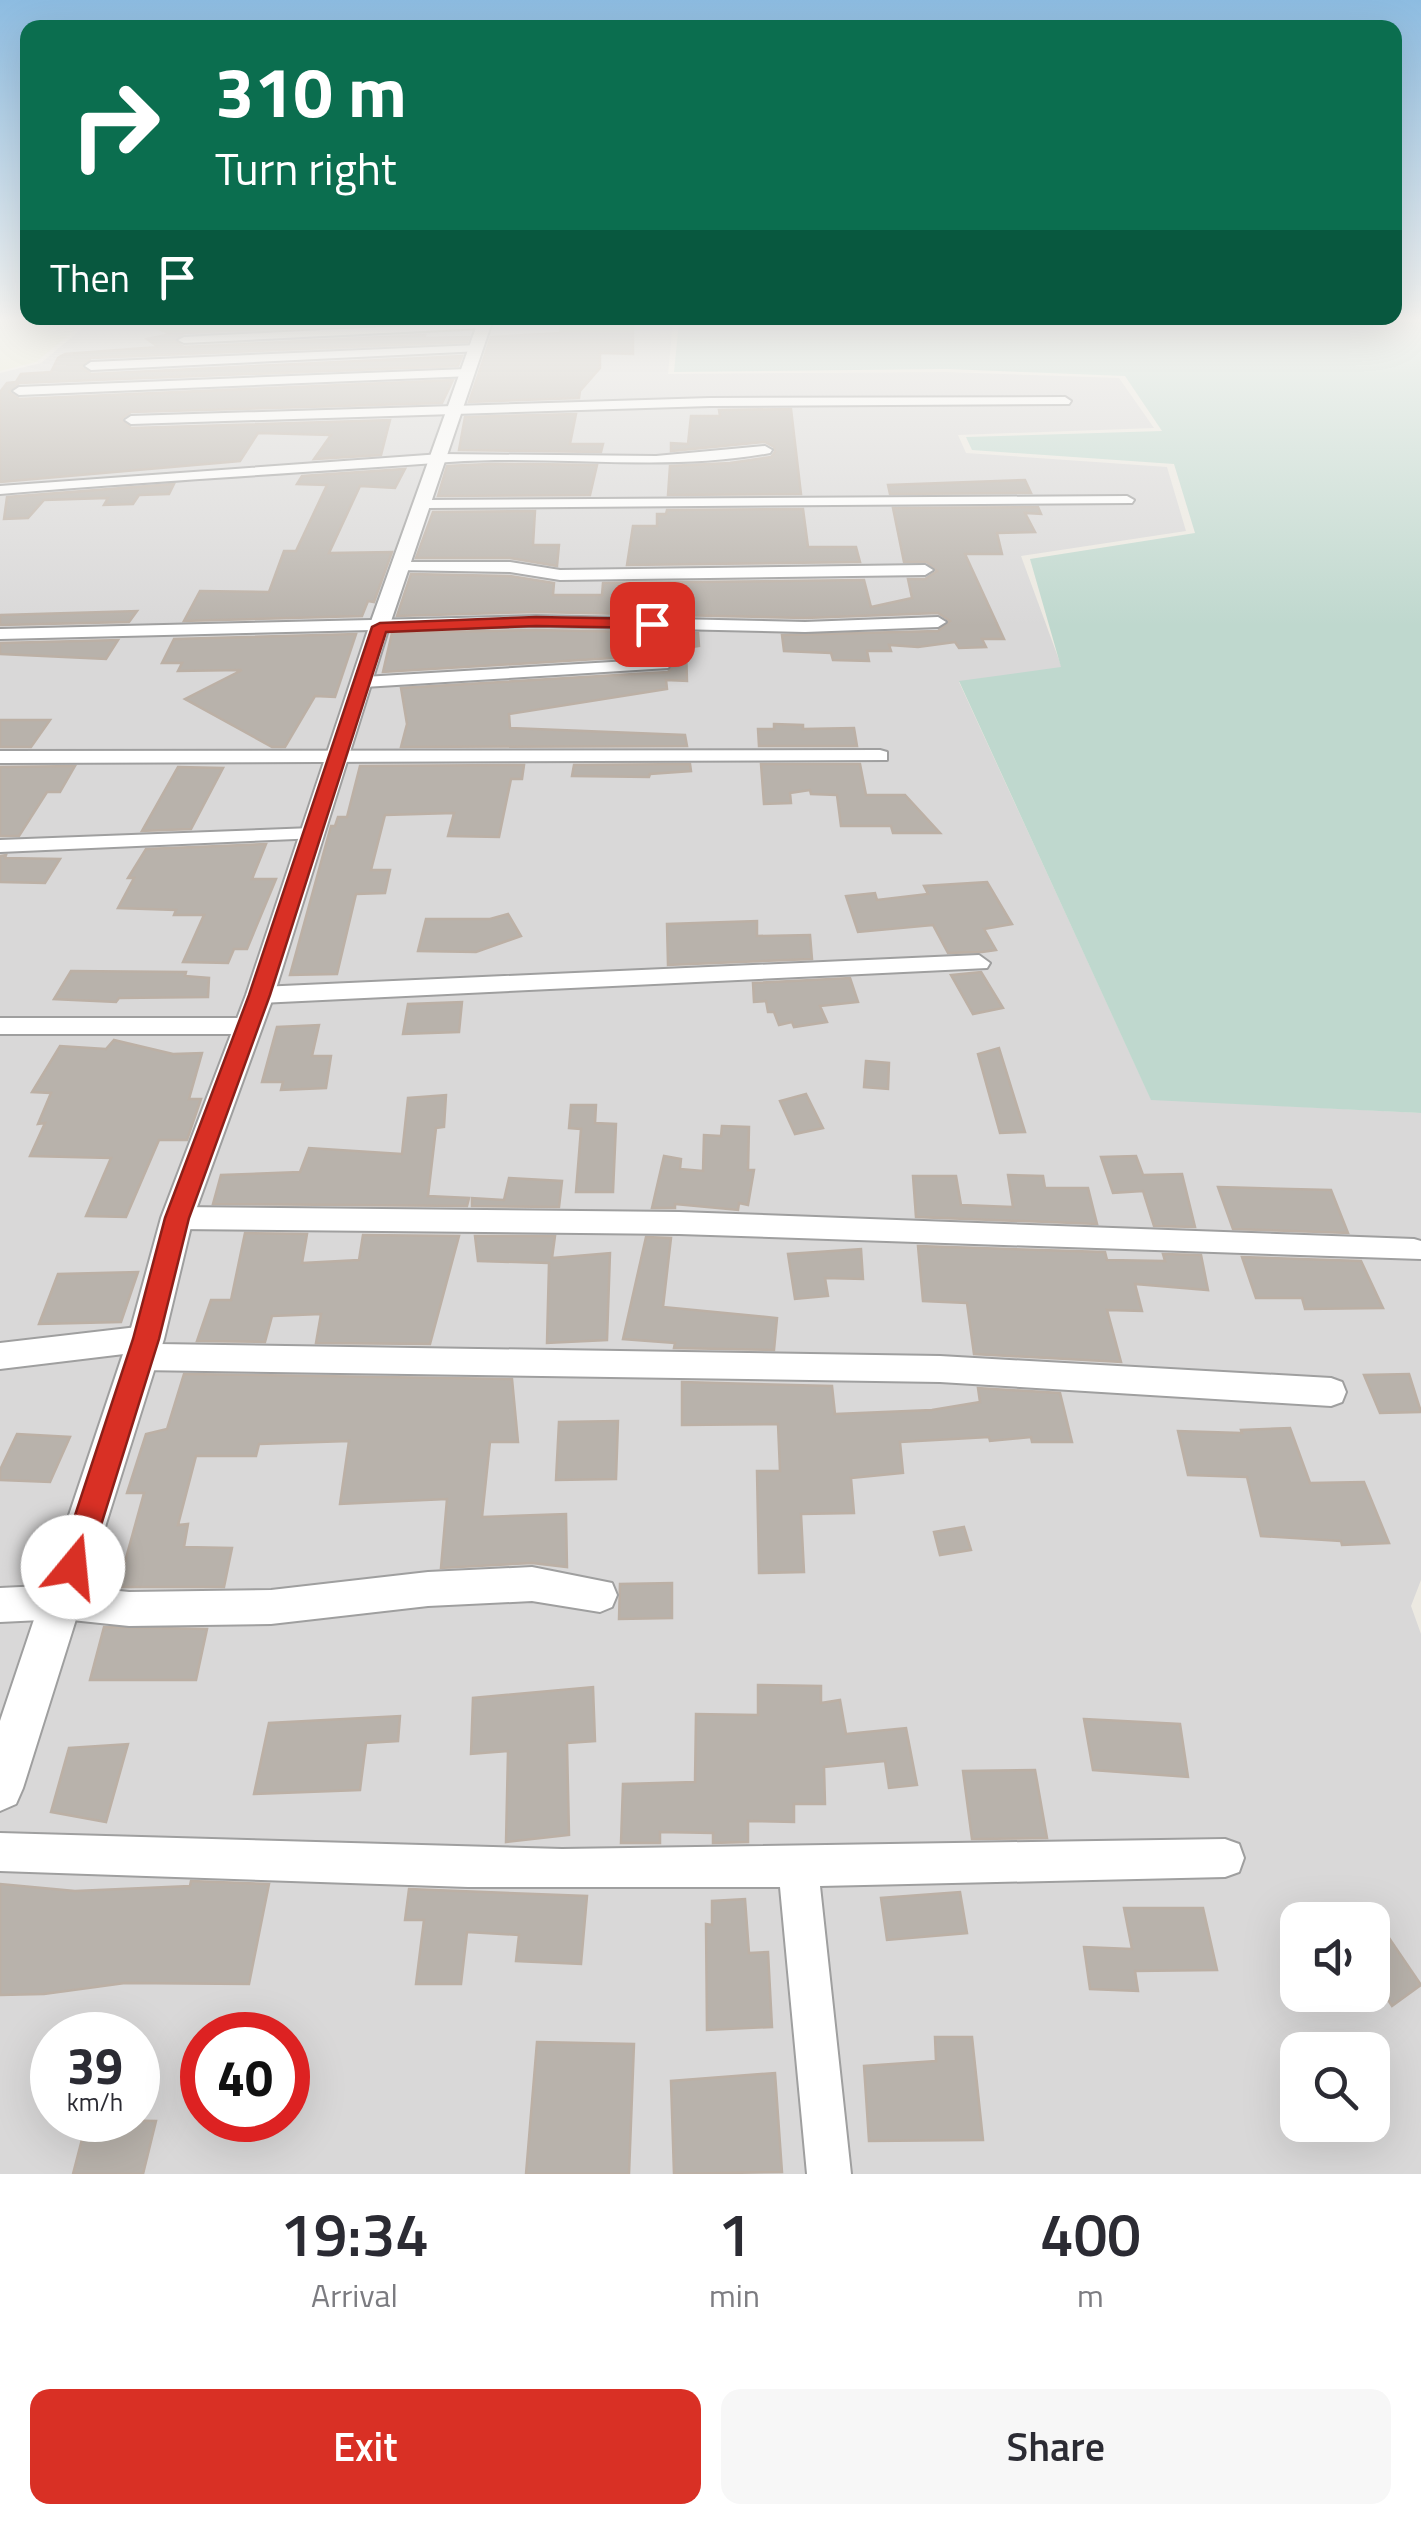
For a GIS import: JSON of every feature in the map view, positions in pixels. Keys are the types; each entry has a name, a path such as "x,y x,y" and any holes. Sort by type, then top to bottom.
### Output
{"street":[{"path":"0,1788 142,1348 177,1218 260,995 450,423"},
{"path":"0,490 166,475 440,459 656,460 765,450"},
{"path":"425,504 1127,500"},
{"path":"402,567 510,567 560,576 925,570"},
{"path":"0,634 536,621 805,627 938,622"},
{"path":"364,682 662,664"},
{"path":"0,757 880,756"},
{"path":"0,846 312,834"},
{"path":"260,995 979,963"},
{"path":"0,1026 247,1026"},
{"path":"177,1218 679,1223 1414,1250"},
{"path":"0,1356 142,1348 940,1369 1331,1392"},
{"path":"0,1604 62,1602 129,1609 271,1607 428,1590 532,1584 600,1596"},
{"path":"0,1852 361,1867 1225,1858"},
{"path":"798,1865 828,2174"}],"shaded area":[{"path":"0,423 1151,423 1154,428 958,435 966,453 1167,467 1186,531 1021,556 1062,668 959,682 1151,1099 1421,1113 1421,1580 1411,1606 1421,1634 1421,2174 0,2174"}],"green space":[{"path":"1157,423 1421,423 1421,1113 1151,1100 959,681 1061,667 1030,559 1195,533 1174,464 972,450 966,437 1162,431"}],"building":[{"path":"0,423 126,423 131,428 389,423 381,455 314,459 331,435 258,433 240,461 0,482"},
{"path":"464,423 574,423 570,444 603,444 601,452 459,450"},
{"path":"690,423 793,423 801,494 668,495 670,466 730,463 771,457 775,452 765,442 671,451 671,443 688,444"},
{"path":"597,465 590,495 438,496 447,466"},
{"path":"405,469 395,488 360,486 329,553 392,552 374,602 368,601 362,616 184,621 200,591 269,592 284,551 296,551 327,485 297,484 302,476"},
{"path":"1025,480 1031,493 890,494 888,485"},
{"path":"174,484 169,494 139,495 133,504 104,505 108,498 44,500 28,518 4,519 7,497"},
{"path":"1038,507 1041,514 1025,513 1035,532 997,533 1002,554 965,554 1004,639 982,639 986,647 959,648 955,642 918,647 889,645 891,651 867,651 869,661 833,660 831,653 784,651 782,635 938,631 950,621 938,613 805,618 536,612 397,616 411,574 510,576 554,583 553,595 602,595 603,583 864,580 871,607 912,598 908,579 925,579 937,571 927,562 904,562 893,508"},
{"path":"803,509 808,547 856,547 860,562 627,565 633,526 657,526 657,514 666,514 667,510"},
{"path":"535,511 533,545 559,545 557,566 510,558 416,558 433,512"},
{"path":"137,611 129,622 0,625 0,615"},
{"path":"392,633 698,633 699,646 686,648 687,681 666,680 667,689 509,714 510,728 685,735 687,746 401,747 407,724 401,688 668,672 674,666 673,661 662,655 383,672"},
{"path":"356,634 335,697 315,696 285,747 272,747 185,699 242,670 178,671 182,663 162,663 174,639"},
{"path":"118,640 106,659 0,654 0,643"},
{"path":"0,720 50,720 31,747 0,747"},
{"path":"774,724 803,725 803,729 854,728 857,746 759,746 758,729 774,729"},
{"path":"690,764 691,771 649,777 572,776 574,765"},
{"path":"761,764 860,764 866,795 905,795 940,833 893,833 891,826 841,826 837,795 811,794 810,790 790,793 791,803 764,804"},
{"path":"524,765 522,779 511,779 499,837 448,836 454,813 385,815 371,870 390,870 385,893 356,894 337,974 290,975 331,826 335,826 338,817 347,817 360,766"},
{"path":"75,766 60,792 47,792 19,836 0,836 0,767"},
{"path":"178,767 223,768 191,829 142,831"},
{"path":"266,844 252,879 276,879 247,949 234,949 228,963 183,962 204,915 118,908 134,878 128,878 146,849"},
{"path":"6,855 5,858 60,859 45,883 0,882 0,856"},
{"path":"987,882 1012,924 984,929 996,950 982,952 948,953 933,925 858,932 846,896 875,893 877,900 928,894 924,886"},
{"path":"508,914 521,936 476,952 418,951 426,919 490,919"},
{"path":"757,921 757,936 810,935 812,959 668,965 667,924"},
{"path":"71,971 186,972 185,976 209,978 208,997 119,998 116,1002 54,999"},
{"path":"981,972 1003,1008 973,1014 951,975"},
{"path":"850,978 858,1002 820,1006 827,1022 779,1025 774,1012 768,1012 766,1001 754,1002 753,983"},
{"path":"462,1002 459,1032 403,1034 408,1004"},
{"path":"319,1025 312,1056 331,1056 326,1088 281,1090 283,1082 262,1082 277,1027"},
{"path":"114,1040 173,1054 202,1053 189,1099 201,1099 187,1140 159,1140 126,1217 86,1216 111,1158 30,1156 45,1123 38,1124 51,1093 32,1092 60,1046 106,1049"},
{"path":"999,1048 1025,1132 1000,1133 978,1054"},
{"path":"866,1061 889,1063 888,1089 864,1087"},
{"path":"806,1094 823,1128 795,1134 780,1101"},
{"path":"446,1095 444,1127 436,1128 428,1196 469,1198 467,1206 213,1204 221,1175 300,1172 309,1148 402,1154 408,1098"},
{"path":"571,1105 596,1105 595,1123 616,1124 613,1192 576,1192 581,1129 569,1128"},
{"path":"722,1126 749,1127 748,1170 754,1170 748,1205 739,1203 738,1210 675,1204 675,1208 652,1208 664,1156 681,1159 680,1169 703,1171 704,1135 721,1136"},
{"path":"1136,1156 1143,1175 1182,1174 1195,1227 1154,1226 1143,1191 1113,1193 1101,1157"},
{"path":"1008,1175 1043,1176 1045,1188 1088,1188 1097,1224 916,1217 913,1176 956,1176 961,1205 1013,1207"},
{"path":"509,1178 562,1181 559,1207 472,1206 472,1198 504,1200"},
{"path":"1218,1187 1331,1190 1348,1233 1233,1229"},
{"path":"245,1233 307,1234 302,1263 359,1260 363,1235 459,1236 430,1344 316,1343 321,1314 272,1316 265,1342 197,1341 211,1300 231,1300"},
{"path":"475,1236 555,1236 552,1258 610,1253 607,1340 547,1343 549,1263 478,1261"},
{"path":"646,1237 671,1238 663,1307 777,1318 774,1350 674,1348 675,1343 623,1339"},
{"path":"918,1246 1105,1252 1107,1260 1165,1261 1163,1254 1201,1255 1208,1290 1135,1284 1142,1311 1107,1310 1121,1362 974,1354 967,1303 923,1301"},
{"path":"861,1249 863,1279 825,1278 828,1296 795,1299 788,1254"},
{"path":"1242,1257 1361,1261 1383,1308 1305,1309 1302,1298 1256,1298"},
{"path":"138,1272 121,1322 39,1324 58,1274"},
{"path":"184,1374 512,1379 518,1442 490,1442 482,1517 566,1514 567,1567 532,1563 441,1568 447,1499 340,1504 349,1441 259,1444 256,1456 196,1456 178,1525 188,1524 184,1547 232,1548 224,1587 118,1587 144,1493 127,1493 146,1434 167,1429"},
{"path":"1409,1374 1421,1412 1380,1413 1364,1375"},
{"path":"682,1382 832,1386 835,1414 932,1410 980,1402 978,1388 1060,1393 1072,1442 1032,1442 1031,1437 990,1441 989,1437 900,1442 903,1473 851,1478 854,1513 801,1514 804,1572 759,1573 757,1471 780,1471 778,1424 682,1425"},
{"path":"618,1421 616,1479 556,1480 559,1422"},
{"path":"1290,1428 1310,1483 1364,1482 1389,1543 1342,1545 1341,1541 1261,1536 1247,1477 1188,1475 1178,1431 1242,1433 1241,1430"},
{"path":"17,1434 70,1437 50,1482 0,1480 0,1470"},
{"path":"964,1527 971,1550 940,1555 934,1532"},
{"path":"672,1583 672,1618 619,1619 620,1584"},
{"path":"104,1627 207,1629 196,1680 90,1680"},
{"path":"758,1685 821,1686 821,1703 840,1700 846,1734 906,1728 917,1785 889,1788 885,1761 824,1767 825,1804 794,1804 794,1822 748,1821 748,1842 713,1843 713,1833 660,1832 660,1843 621,1843 623,1784 695,1782 696,1714 758,1715"},
{"path":"593,1687 595,1741 567,1743 569,1835 506,1842 508,1751 471,1754 473,1698"},
{"path":"400,1716 398,1741 366,1743 360,1790 254,1794 269,1723"},
{"path":"1084,1719 1180,1724 1188,1777 1093,1770"},
{"path":"128,1744 106,1822 51,1812 69,1748"},
{"path":"1035,1770 1047,1838 972,1839 963,1771"},
{"path":"191,1881 269,1884 249,1984 125,1983 44,1994 0,1995 0,1884 75,1891 190,1886"},
{"path":"409,1889 587,1896 581,1964 516,1961 519,1935 467,1932 461,1984 416,1984 424,1920 405,1920"},
{"path":"960,1892 967,1933 887,1940 881,1898"},
{"path":"745,1899 749,1953 768,1952 772,2027 707,2030 706,1924 712,1925 712,1901"},
{"path":"1124,1908 1203,1908 1217,1970 1135,1971 1138,1991 1090,1989 1084,1947 1132,1949"},
{"path":"1390,1939 1421,1985 1392,2006 1390,2003"},
{"path":"935,2037 972,2037 983,2140 869,2141 864,2066 936,2061"},
{"path":"537,2042 634,2044 629,2174 526,2174"},
{"path":"775,2073 782,2172 674,2174 671,2081"},
{"path":"81,2142 151,2142 143,2174 73,2174"}],"route":[{"path":"73,1567 146,1339 177,1218 260,995 380,627 536,621 652,624"}]}
